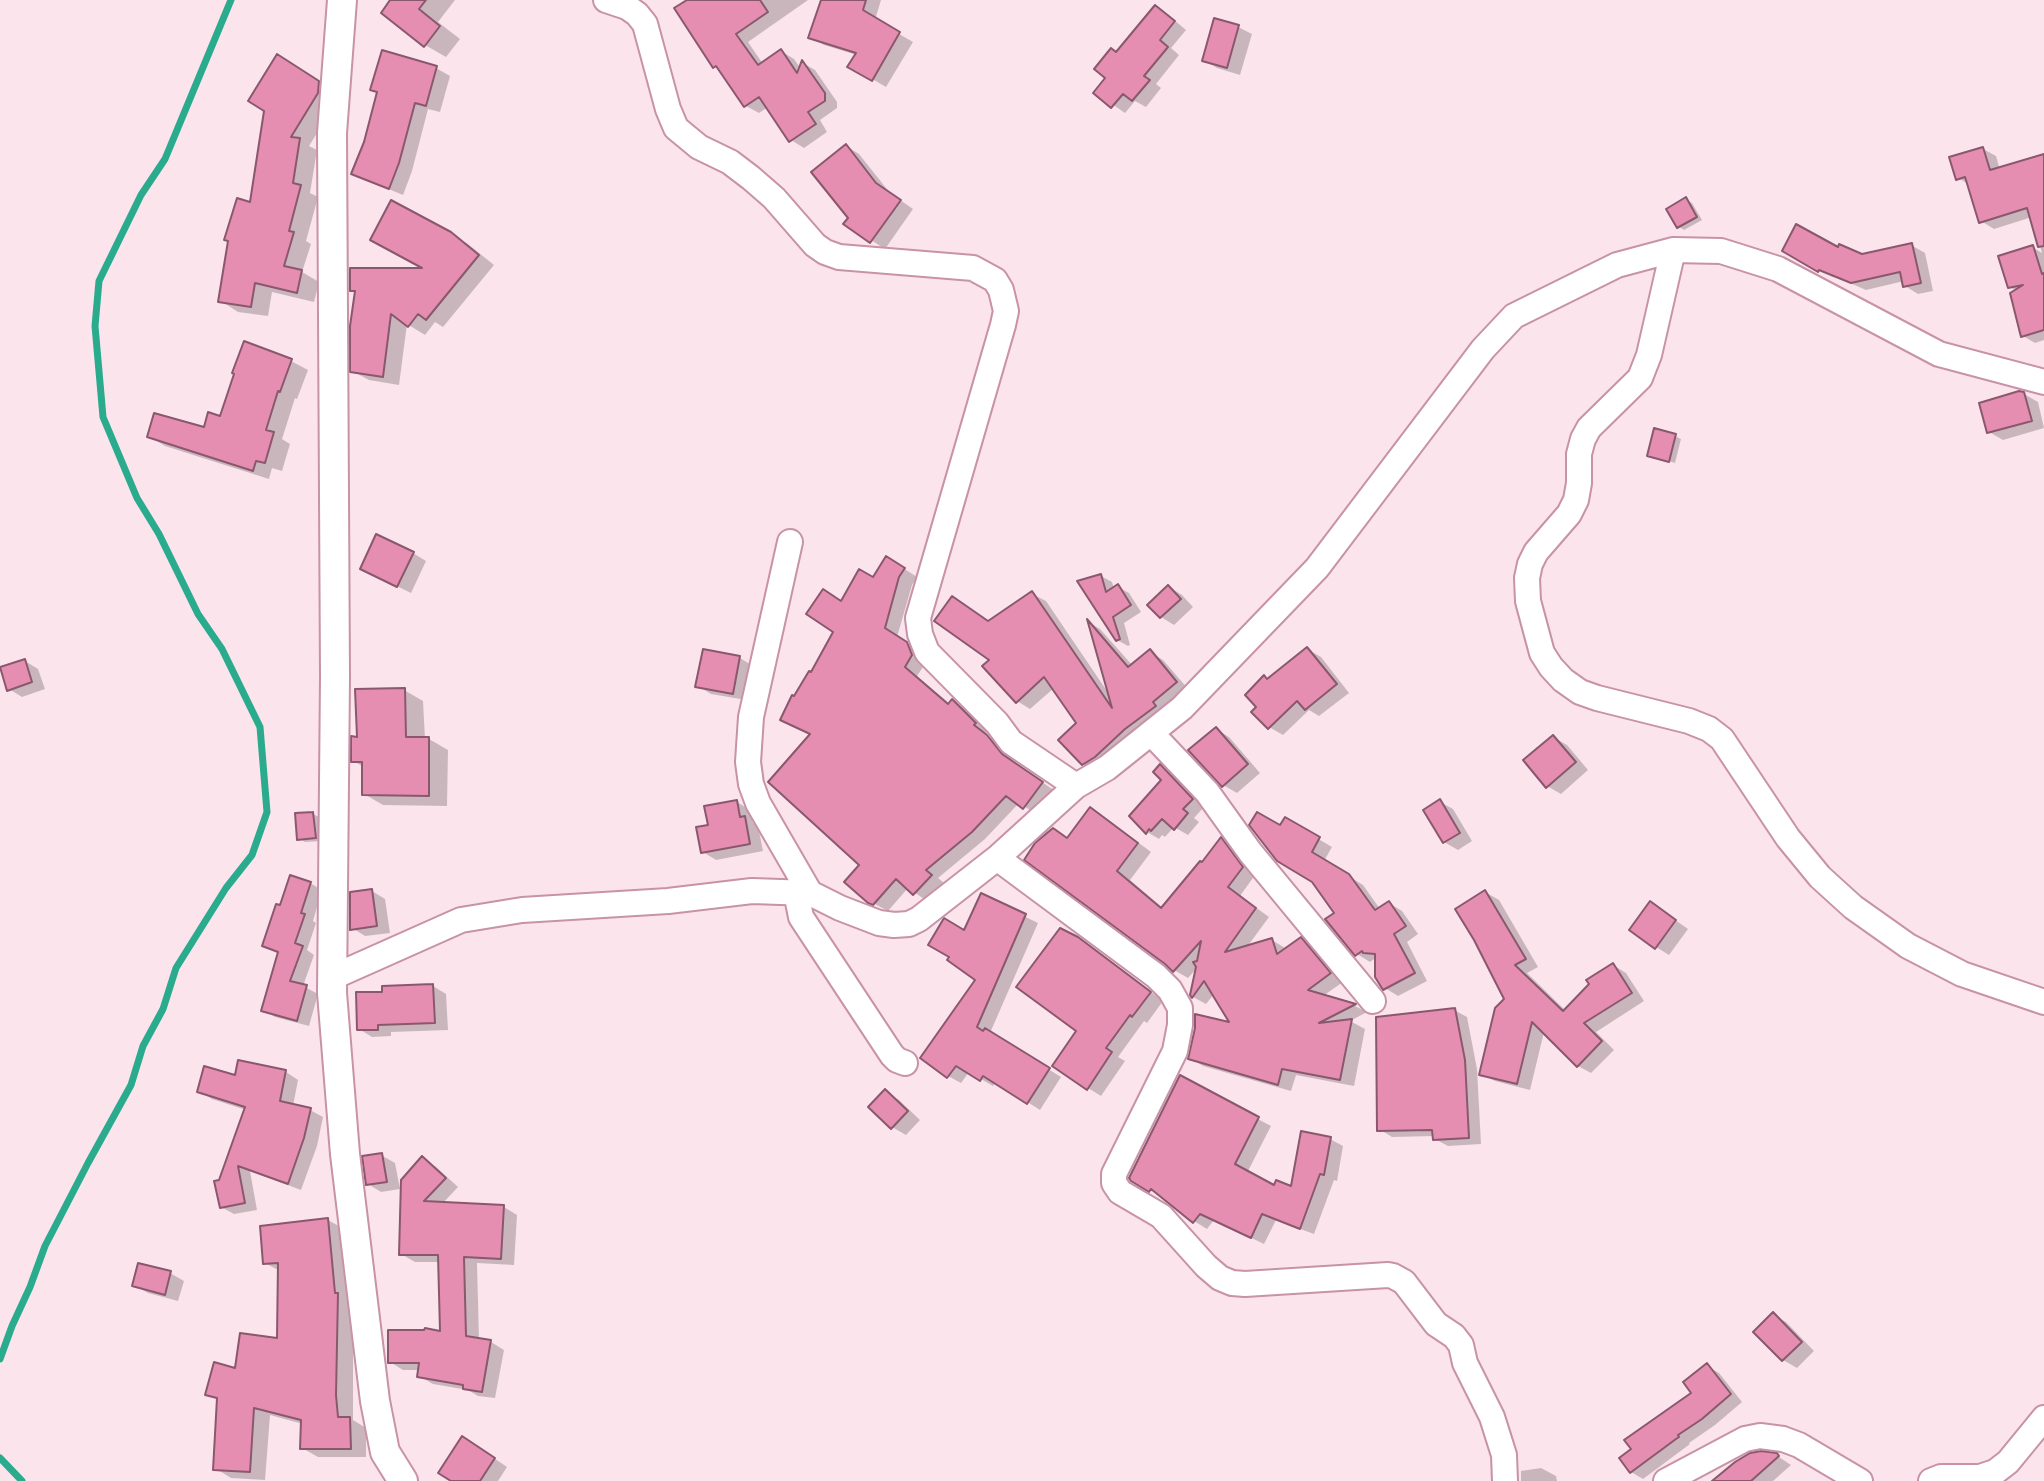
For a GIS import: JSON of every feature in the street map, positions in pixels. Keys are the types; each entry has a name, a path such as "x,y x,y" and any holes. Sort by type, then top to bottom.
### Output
{"street":[{"path":"342,0 332,147 335,661 332,993 345,1154 375,1401 385,1452 403,1481"},
{"path":"606,0 627,7 645,24 676,128 699,147 730,162 751,178 774,198 815,245 839,257 973,268 995,280 1001,290 1006,311 1003,325 918,618 920,634 927,652 997,723 1011,742 1076,786"},
{"path":"333,977 461,920 522,910 668,901 752,891 803,892 879,923 909,924 919,919 997,858 1076,786 1107,768 1182,708 1317,568 1483,349 1514,316 1617,265 1673,250 1721,251 1778,269 1939,354 2044,382"},
{"path":"1673,250 1649,355 1640,378 1589,428 1579,454 1576,500 1569,514 1536,552 1530,564 1528,601 1542,653 1557,673 1580,692 1709,729 1722,739 1788,838 1820,877 1853,907 1908,946 1962,974 2044,1002"},
{"path":"790,542 751,717 748,742 751,784 803,892 801,917 892,1055 905,1063"},
{"path":"1152,734 1207,792 1250,852 1373,1001"},
{"path":"997,858 1156,976 1170,990 1180,1008 1175,1051 1114,1174 1114,1183 1120,1192 1161,1216 1206,1266 1232,1283 1388,1275 1404,1282 1436,1324 1461,1345 1465,1363 1496,1427 1504,1455 1505,1481"},
{"path":"1931,1481 1941,1477 1980,1477 1995,1472 2008,1462 2044,1418"},
{"path":"1666,1481 1745,1439 1760,1436 1799,1445 1860,1481"}],"building":[{"path":"390,0 426,0 419,9 440,26 424,47 381,13"},
{"path":"687,0 760,0 768,12 736,34 758,65 781,49 797,73 802,60 825,93 825,101 808,112 816,124 789,142 759,97 744,107 716,66 713,68 674,8"},
{"path":"821,0 866,0 863,10 900,32 872,81 847,67 856,53 808,38"},
{"path":"1155,5 1175,21 1160,40 1168,47 1144,76 1150,80 1132,101 1123,94 1111,108 1093,93 1105,78 1094,69 1111,48 1116,52"},
{"path":"1214,18 1239,25 1227,68 1202,61"},
{"path":"382,50 437,66 426,106 415,103 389,189 351,174 364,142 377,92 370,90"},
{"path":"277,54 319,81 318,93 291,137 300,138 293,183 301,185 289,231 294,232 284,266 302,270 297,293 255,283 251,307 218,302 228,241 224,240 237,198 250,202 264,111 248,101"},
{"path":"846,144 876,183 901,200 870,243 843,224 848,218 811,172"},
{"path":"1983,147 1990,170 2044,154 2044,246 2038,247 2027,208 1979,223 1965,177 1956,180 1949,157"},
{"path":"1686,197 1697,217 1677,228 1666,209"},
{"path":"391,200 451,232 479,255 426,320 418,314 408,327 391,314 383,377 350,372 350,326 355,291 350,291 350,268 422,268 370,240"},
{"path":"1796,224 1838,247 1839,244 1862,254 1912,243 1921,283 1903,287 1900,272 1851,283 1818,272 1782,251"},
{"path":"2033,245 2044,273 2044,330 2021,337 2010,293 2023,285 2008,288 1998,256"},
{"path":"244,341 292,359 266,430 274,432 265,463 256,461 253,471 147,437 154,413 204,427 208,412 220,416"},
{"path":"2024,392 2032,421 1987,433 1979,403"},
{"path":"1654,428 1676,434 1669,462 1647,456"},
{"path":"376,534 414,552 397,587 360,569"},
{"path":"886,556 905,568 899,577 885,628 907,642 912,655 905,667 948,704 952,699 1002,754 1043,782 1023,809 1006,796 972,832 926,870 932,875 913,895 896,879 873,905 844,882 859,865 768,782 810,734 780,720 792,695 811,672 833,632 806,614 823,589 841,601 859,569 873,577"},
{"path":"1101,574 1106,592 1118,584 1131,605 1113,617 1120,639 1116,641 1077,581"},
{"path":"1168,585 1181,599 1160,618 1147,605"},
{"path":"1032,591 1112,708 1087,619 1128,667 1150,649 1177,682 1153,702 1156,706 1082,765 1058,740 1076,723 1044,677 1016,703 982,666 989,660 934,621 952,596 988,621"},
{"path":"1307,647 1337,684 1305,710 1297,701 1268,729 1251,712 1256,707 1245,695 1264,675 1267,679"},
{"path":"703,649 740,656 733,694 695,687"},
{"path":"25,659 32,682 7,691 0,667"},
{"path":"405,688 406,737 429,737 429,796 362,795 362,762 351,762 351,736 357,737 355,689"},
{"path":"1216,727 1248,764 1222,787 1188,750"},
{"path":"1553,735 1576,762 1546,788 1523,760"},
{"path":"1160,764 1193,799 1183,809 1188,813 1174,830 1162,819 1146,834 1129,816 1161,780 1153,772"},
{"path":"1440,799 1460,833 1443,843 1423,810"},
{"path":"737,800 740,817 745,816 750,844 701,853 696,827 708,825 704,806"},
{"path":"1090,807 1138,843 1117,871 1161,908 1221,837 1243,867 1228,887 1256,908 1225,952 1272,938 1277,954 1301,937 1331,973 1308,990 1356,1004 1319,1023 1352,1019 1340,1080 1282,1069 1278,1085 1188,1059 1195,1014 1229,1022 1204,981 1192,998 1190,995 1196,967 1193,962 1197,961 1201,941 1173,972 1024,860 1035,843 1053,828 1067,838"},
{"path":"313,812 316,838 297,840 295,813"},
{"path":"1257,812 1280,825 1285,817 1320,837 1312,852 1349,874 1375,910 1389,901 1406,926 1394,934 1415,973 1383,990 1375,977 1375,954 1362,951 1355,956 1325,919 1334,913 1312,882 1277,861 1249,825"},
{"path":"290,875 311,882 295,943 303,946 290,981 307,985 297,1021 261,1011 278,952 262,946"},
{"path":"372,889 377,926 350,930 350,892"},
{"path":"1485,890 1526,959 1515,965 1563,1011 1589,984 1586,980 1613,963 1632,993 1584,1023 1602,1041 1577,1067 1532,1022 1517,1084 1479,1075 1495,1008 1504,999 1455,909"},
{"path":"981,893 1026,914 977,1027 983,1031 985,1028 1050,1068 1027,1104 983,1076 980,1081 956,1066 947,1078 920,1058 975,980 947,960 949,957 928,945 944,918 964,930"},
{"path":"1650,901 1676,920 1655,949 1629,930"},
{"path":"1060,928 1078,937 1151,992 1106,1048 1112,1052 1087,1090 1052,1066 1076,1031 1016,987"},
{"path":"433,984 435,1023 378,1025 378,1030 357,1030 356,992 382,992 382,986"},
{"path":"1455,1008 1465,1060 1469,1138 1433,1140 1432,1130 1377,1131 1376,1017"},
{"path":"238,1060 286,1070 280,1101 311,1108 288,1184 238,1166 245,1203 220,1208 214,1181 219,1180 245,1107 197,1092 204,1066 235,1075"},
{"path":"1180,1075 1259,1117 1235,1164 1274,1185 1276,1180 1291,1186 1301,1131 1331,1137 1324,1175 1320,1174 1300,1229 1262,1214 1251,1238 1200,1214 1193,1223 1151,1189 1149,1192 1131,1181 1129,1178"},
{"path":"885,1089 908,1111 891,1129 868,1107"},
{"path":"382,1153 387,1182 366,1185 362,1156"},
{"path":"422,1156 446,1178 424,1201 504,1205 501,1259 464,1257 466,1336 491,1340 482,1392 463,1389 463,1385 417,1377 419,1363 388,1363 388,1330 425,1328 440,1331 438,1255 399,1255 401,1180"},
{"path":"328,1218 335,1293 338,1293 338,1417 350,1417 351,1449 300,1449 301,1420 254,1408 250,1472 213,1470 217,1398 205,1395 214,1362 235,1368 240,1333 277,1338 278,1263 263,1264 260,1226"},
{"path":"138,1263 171,1271 165,1295 132,1286"},
{"path":"1773,1312 1802,1342 1782,1361 1753,1332"},
{"path":"1707,1363 1731,1394 1630,1473 1619,1458 1631,1449 1624,1440 1691,1393 1683,1382"},
{"path":"462,1436 495,1458 480,1481 451,1481 438,1473"},
{"path":"1761,1451 1779,1456 1751,1481 1712,1481 1735,1462 1750,1453"}],"waterway":[{"path":"0,1359 45,1246 131,1085 143,1046 163,1009 176,968 226,888 252,855 267,812 260,727 222,649 198,614 159,534 137,498 103,417 95,326 99,281 141,195 165,159 231,0"},
{"path":"0,1458 22,1481"}]}
